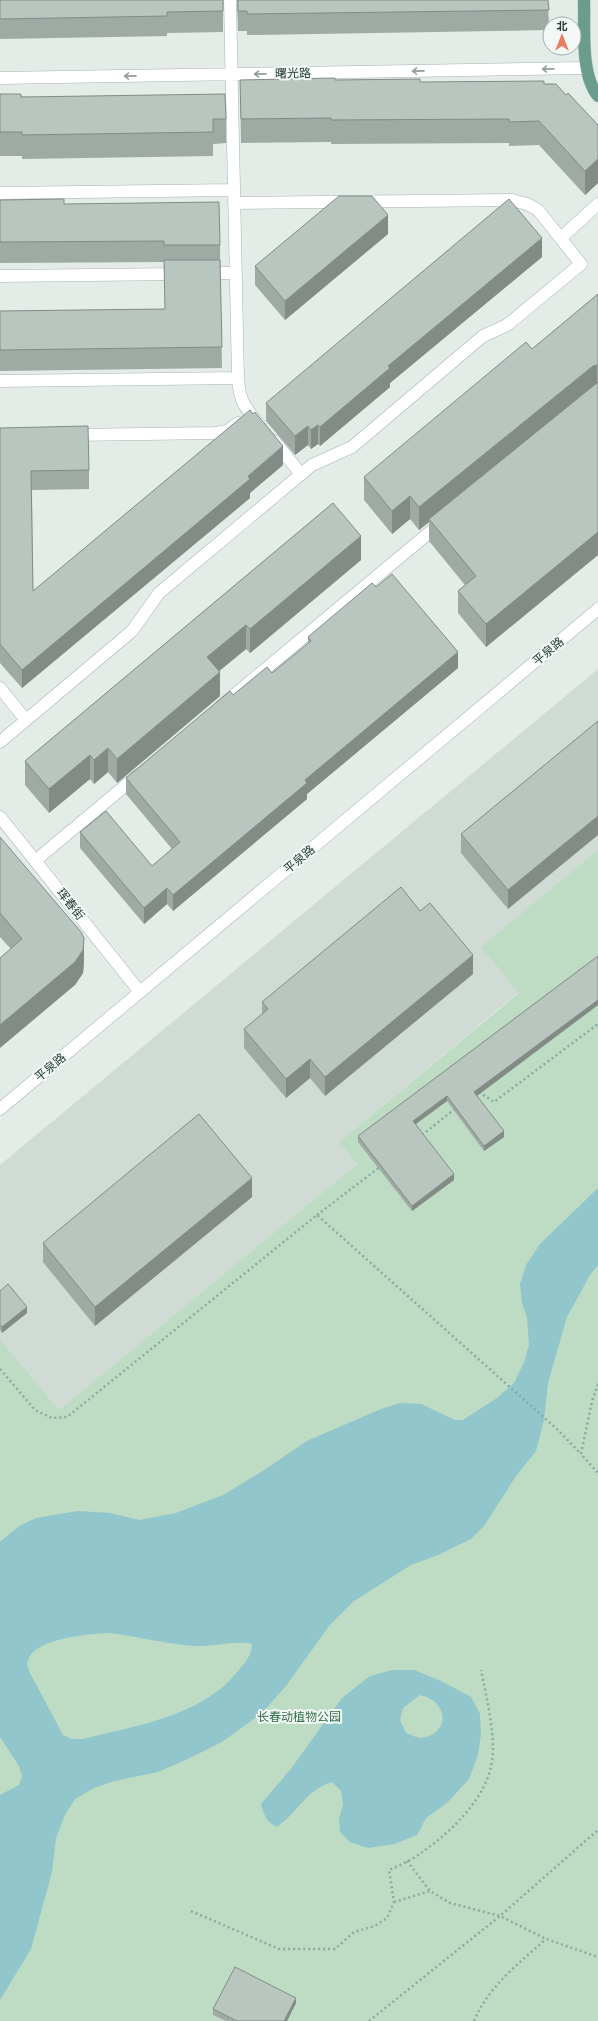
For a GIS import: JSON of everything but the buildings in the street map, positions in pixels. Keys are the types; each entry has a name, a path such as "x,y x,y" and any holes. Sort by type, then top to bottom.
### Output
{"main road":[{"path":"584,0 586,68 590,82 598,96"}],"street":[{"path":"230,0 239,392 242,404 301,474"},
{"name":"曙光路","path":"0,78 586,68"},
{"path":"0,193 234,190"},
{"path":"0,742 132,631 159,593 301,474 312,465 352,446 483,336 507,325 581,264 538,210 527,204 512,200 234,203"},
{"path":"561,238 598,204"},
{"path":"0,276 236,273"},
{"path":"0,381 238,378"},
{"path":"64,435 215,433 227,431 251,415"},
{"path":"213,712 451,514"},
{"name":"平泉路","path":"0,1109 598,609"},
{"path":"0,688 26,720"},
{"path":"36,860 146,768"},
{"name":"珲春街","path":"0,817 36,860 140,992"}],"path":[{"path":"472,1096 478,1091 494,1102 598,1024"},
{"path":"416,1139 460,1105"},
{"path":"0,1369 35,1410 52,1418 67,1417 317,1215 385,1163"},
{"path":"317,1215 500,1380 558,1430 598,1473"},
{"path":"581,1454 592,1401 598,1384"},
{"path":"191,1911 279,1949 335,1949 354,1932 375,1926 387,1918 394,1902 389,1870 421,1853 465,1815 487,1782 492,1760 490,1721 481,1670"},
{"path":"369,2021 500,1916 598,1830"},
{"path":"407,1861 430,1891 450,1903 500,1916 546,1939 598,1957"},
{"path":"394,1902 430,1891"},
{"path":"474,2021 488,1996 505,1976 546,1939"}],"shaded area":[{"path":"598,669 598,850 482,947 519,992 339,1142 357,1164 59,1410 0,1339 0,1165"}],"green space":[{"name":"长春动植物公园","path":"598,850 598,2021 0,2021 0,1339 59,1410 357,1164 339,1142 519,993 481,947"}],"water":[{"path":"598,1188 598,1265 590,1275 567,1317 548,1383 544,1420 536,1451 516,1476 484,1526 471,1539 438,1555 411,1565 354,1601 329,1626 286,1686 262,1713 222,1742 158,1772 114,1781 94,1788 75,1799 65,1815 56,1838 52,1872 31,1949 0,2000 0,1795 19,1785 22,1776 19,1766 0,1737 0,1542 19,1526 36,1518 78,1511 110,1513 139,1520 176,1513 223,1495 261,1472 307,1441 381,1409 400,1403 421,1404 455,1420 463,1420 497,1398 514,1383 524,1362 529,1345 527,1317 522,1303 520,1284 526,1265 540,1244","holes":["108,1633 173,1644 194,1646 246,1643 252,1644 252,1648 246,1661 224,1686 207,1699 188,1709 167,1717 83,1739 72,1739 63,1735 30,1673 27,1662 28,1660 33,1653 51,1642 76,1636"]},
{"path":"392,1670 414,1670 441,1681 471,1697 480,1714 481,1734 478,1755 469,1779 447,1803 426,1818 417,1835 395,1844 368,1848 350,1842 340,1832 339,1819 343,1804 341,1791 332,1782 315,1790 277,1827 273,1825 266,1818 261,1804 290,1770 342,1698 370,1676","holes":["420,1695 430,1698 441,1710 443,1718 437,1731 431,1736 421,1738 406,1733 400,1720 403,1708"]}]}
